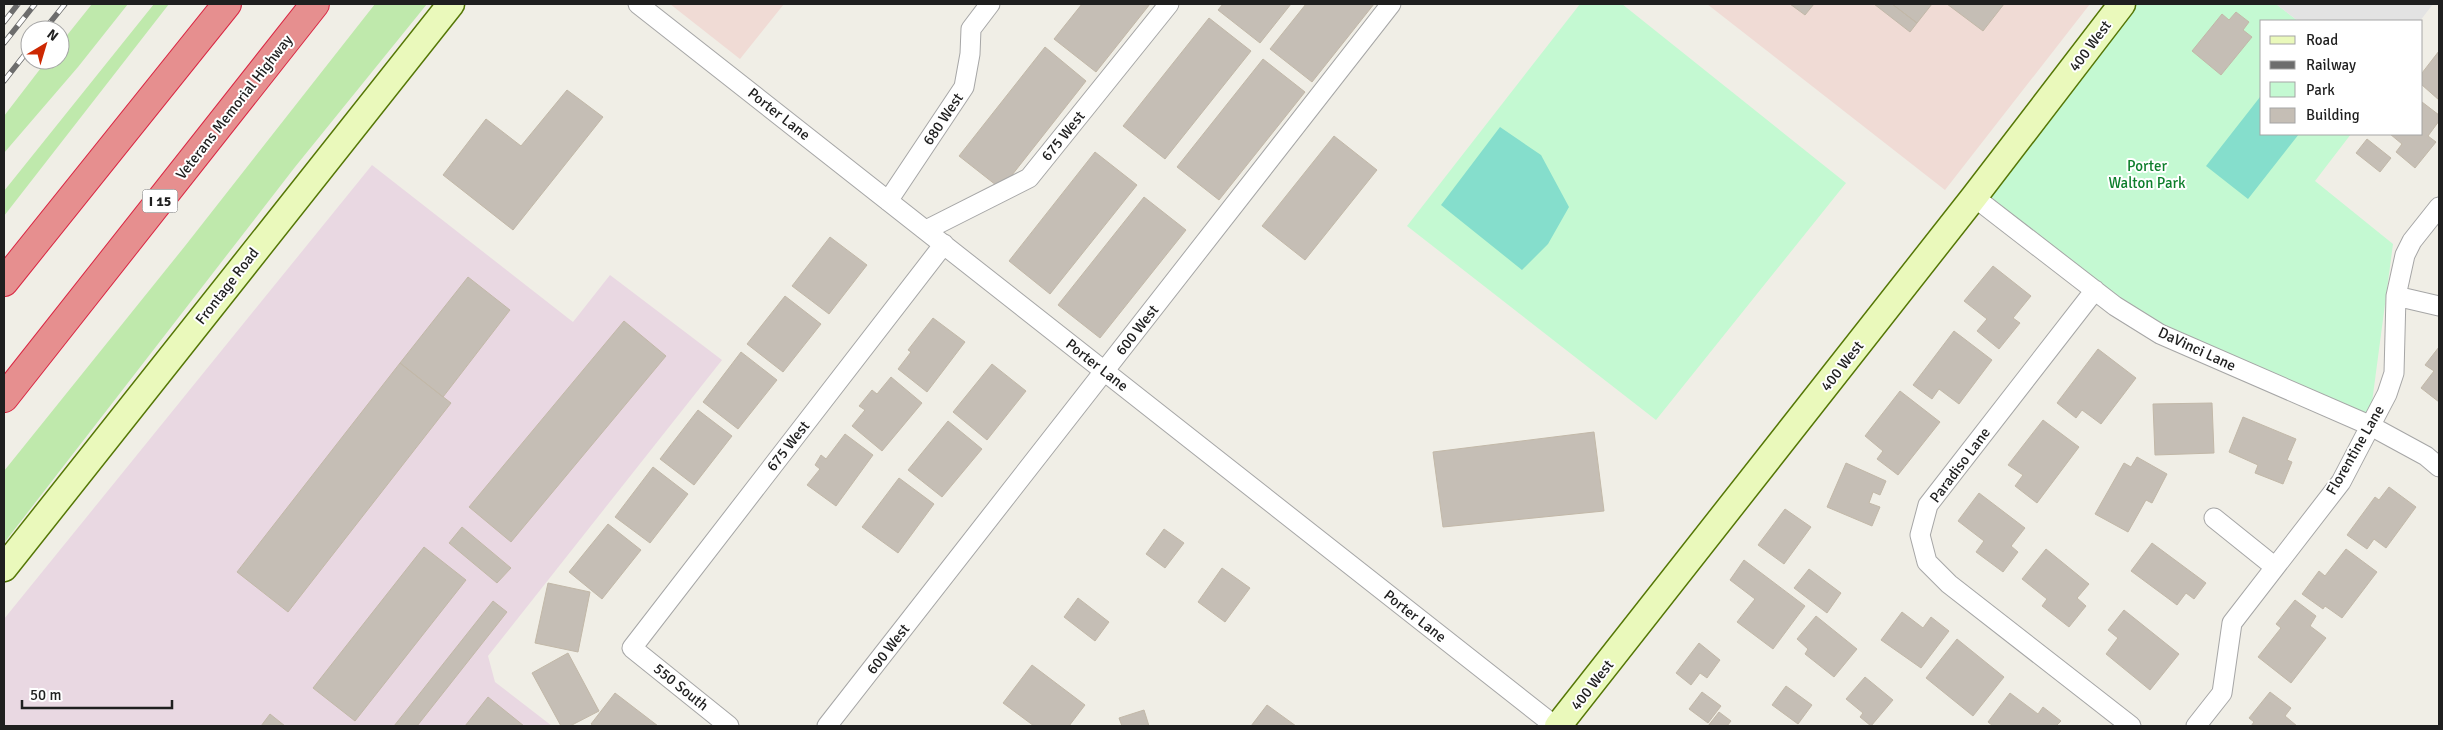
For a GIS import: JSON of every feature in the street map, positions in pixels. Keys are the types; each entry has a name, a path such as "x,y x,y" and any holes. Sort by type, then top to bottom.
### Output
{"highway":[{"path":"4,282 227,4"},
{"name":"Veterans Memorial Highway","path":"4,398 315,4"}],"main road":[{"name":"Frontage Road","path":"4,568 451,4"},
{"name":"400 West","path":"1556,726 1974,197 2122,4"}],"street":[{"name":"Porter Lane","path":"638,4 1556,726"},
{"name":"680 West","path":"888,201 964,87 970,54 970,29 990,4"},
{"name":"675 West","path":"926,230 1029,178 1169,4"},
{"name":"600 West","path":"827,726 1391,4"},
{"name":"DaVinci Lane","path":"1974,197 2095,290 2160,334 2369,425 2426,456 2439,467"},
{"name":"Florentine Lane","path":"2196,726 2222,693 2232,623 2341,482 2369,425 2388,394 2394,373 2396,296 2405,255 2412,241 2439,207"},
{"name":"675 West","path":"632,648 944,244"},
{"name":"Paradiso Lane","path":"2095,290 1928,505 1920,536 1927,562 1949,584 2131,726"},
{"path":"2396,296 2439,306"},
{"path":"2214,518 2275,567"},
{"name":"550 South","path":"632,648 729,726"}],"shaded area":[{"path":"670,4 784,4 740,59"},
{"path":"1707,4 2090,4 1945,190"},
{"path":"2276,4 2433,4 2421,20 2297,20"},
{"path":"2260,97 2260,135 2298,135 2248,199 2206,166"},
{"path":"1500,127 1541,155 1569,207 1548,244 1522,270 1441,205"},
{"path":"372,165 573,322 610,275 722,360 488,656 495,682 552,726 4,726 4,619"}],"green space":[{"path":"92,4 128,4 78,67 4,153 4,116 39,70 70,70 70,32"},
{"path":"154,4 169,4 4,216 4,191"},
{"path":"375,4 427,4 295,167 4,543 4,471 185,246"},
{"path":"1580,4 1622,4 1846,183 1656,420 1407,226"},
{"name":"Porter Walton Park","path":"2122,4 2276,4 2297,20 2260,20 2260,135 2350,135 2315,181 2393,244 2369,425 2184,345 1974,197"}],"building":[{"path":"1082,4 1150,4 1096,72 1054,39"},
{"path":"1223,4 1291,4 1260,43 1218,10"},
{"path":"1306,4 1374,4 1312,82 1270,49"},
{"path":"1790,4 1814,4 1805,15"},
{"path":"1874,4 1892,4 1917,23 1910,32"},
{"path":"1892,4 1932,4 1917,23"},
{"path":"1947,4 2004,4 1983,31"},
{"path":"2236,12 2249,22 2243,30 2252,37 2221,75 2192,51 2222,14 2229,20"},
{"path":"1209,18 1251,51 1165,159 1123,126"},
{"path":"1045,47 1086,81 1001,189 959,156"},
{"path":"2439,51 2439,100 2423,86 2423,72"},
{"path":"1263,59 1305,92 1219,200 1177,167"},
{"path":"567,90 603,117 513,230 443,175 486,119 521,146"},
{"path":"2423,103 2439,115 2439,121 2428,136 2436,142 2415,168 2396,152 2402,144 2391,135 2423,135"},
{"path":"1334,136 1377,170 1305,260 1262,226"},
{"path":"2367,139 2391,158 2380,172 2356,153"},
{"path":"1095,152 1137,185 1050,294 1009,261"},
{"path":"1144,197 1186,230 1100,338 1058,305"},
{"path":"830,237 867,265 829,314 792,286"},
{"path":"1993,266 2031,296 2013,318 2020,323 1999,349 1977,331 1987,319 1964,301"},
{"path":"468,277 510,310 443,397 400,363"},
{"path":"785,296 821,324 783,372 747,344"},
{"path":"933,318 965,342 927,392 898,369 911,352 908,350"},
{"path":"624,321 666,356 511,542 469,507"},
{"path":"1954,331 1992,360 1959,404 1939,389 1932,399 1913,385"},
{"path":"2439,347 2439,402 2421,388 2434,371 2425,365"},
{"path":"2098,349 2136,378 2101,424 2082,410 2076,418 2057,403"},
{"path":"741,352 777,380 738,429 703,402"},
{"path":"400,363 451,403 288,612 237,572"},
{"path":"992,364 1026,391 987,440 953,412"},
{"path":"891,377 922,403 882,451 852,426 865,410 859,406 872,390 877,394"},
{"path":"1900,391 1940,422 1898,475 1877,459 1883,451 1865,436"},
{"path":"2212,403 2214,453 2155,455 2153,404"},
{"path":"698,410 732,436 694,485 660,459"},
{"path":"2243,417 2296,439 2287,460 2292,462 2283,484 2255,473 2258,465 2229,452"},
{"path":"2043,420 2079,447 2037,503 2015,486 2023,475 2008,465"},
{"path":"948,421 982,449 942,497 908,470"},
{"path":"1594,432 1604,511 1443,527 1433,452"},
{"path":"845,434 873,455 836,506 807,485 820,469 815,465 821,455 826,459"},
{"path":"2137,457 2167,474 2152,503 2146,500 2128,532 2095,514 2124,463 2131,467"},
{"path":"1846,463 1886,481 1880,495 1873,492 1869,503 1880,507 1872,526 1827,507"},
{"path":"653,467 688,494 650,543 615,517"},
{"path":"899,478 934,504 898,553 862,527"},
{"path":"2389,487 2416,507 2386,548 2374,539 2367,549 2347,535 2375,497 2379,500"},
{"path":"1979,493 2025,528 2011,546 2018,552 2003,572 1976,552 1984,541 1958,521"},
{"path":"1785,509 1811,527 1784,564 1758,545"},
{"path":"608,524 641,550 602,599 569,572"},
{"path":"462,527 511,568 497,583 449,543"},
{"path":"1164,529 1184,543 1165,568 1146,554"},
{"path":"2152,543 2206,583 2194,599 2186,593 2177,605 2131,571"},
{"path":"424,547 466,580 355,721 313,688"},
{"path":"2046,549 2089,584 2077,598 2086,606 2069,627 2042,606 2047,599 2022,579"},
{"path":"2346,549 2377,572 2342,618 2325,606 2323,609 2302,594 2319,571 2325,576"},
{"path":"1744,560 1805,606 1773,649 1737,622 1755,599 1730,580"},
{"path":"1222,568 1250,588 1225,622 1198,602"},
{"path":"1809,569 1841,593 1827,613 1794,588"},
{"path":"548,583 590,592 578,652 535,643"},
{"path":"1078,598 1109,622 1095,641 1064,617"},
{"path":"2295,600 2316,616 2310,626 2326,638 2291,683 2258,657 2281,628 2276,624"},
{"path":"493,601 507,612 417,726 394,726"},
{"path":"2124,610 2179,654 2150,690 2106,654 2118,638 2108,630"},
{"path":"1902,612 1923,628 1931,617 1949,631 1921,668 1881,640"},
{"path":"1816,616 1857,649 1834,677 1805,654 1808,649 1797,639"},
{"path":"1957,639 2004,677 1973,716 1926,678"},
{"path":"1699,643 1720,660 1707,678 1700,673 1691,685 1676,673"},
{"path":"568,653 599,711 570,726 561,726 532,673"},
{"path":"1032,665 1085,705 1069,726 1034,726 1003,703"},
{"path":"1865,677 1893,700 1871,726 1860,717 1863,713 1846,699"},
{"path":"1786,686 1812,705 1798,724 1772,705"},
{"path":"1702,692 1721,706 1708,723 1689,709"},
{"path":"2270,692 2291,708 2285,716 2297,726 2251,726 2254,722 2249,718"},
{"path":"615,693 658,726 594,726 591,724"},
{"path":"2010,693 2038,714 2043,707 2061,721 2056,726 1993,726 1988,722"},
{"path":"488,697 524,726 465,726"},
{"path":"1267,705 1296,726 1251,726"},
{"path":"1144,710 1149,726 1122,726 1119,718"},
{"path":"1719,712 1731,721 1727,726 1708,726"},
{"path":"270,714 285,726 261,726"}],"railway":[{"path":"4,22 18,4"},
{"path":"4,43 35,4"},
{"path":"52,20 65,4"},
{"path":"4,81 20,61"}]}
